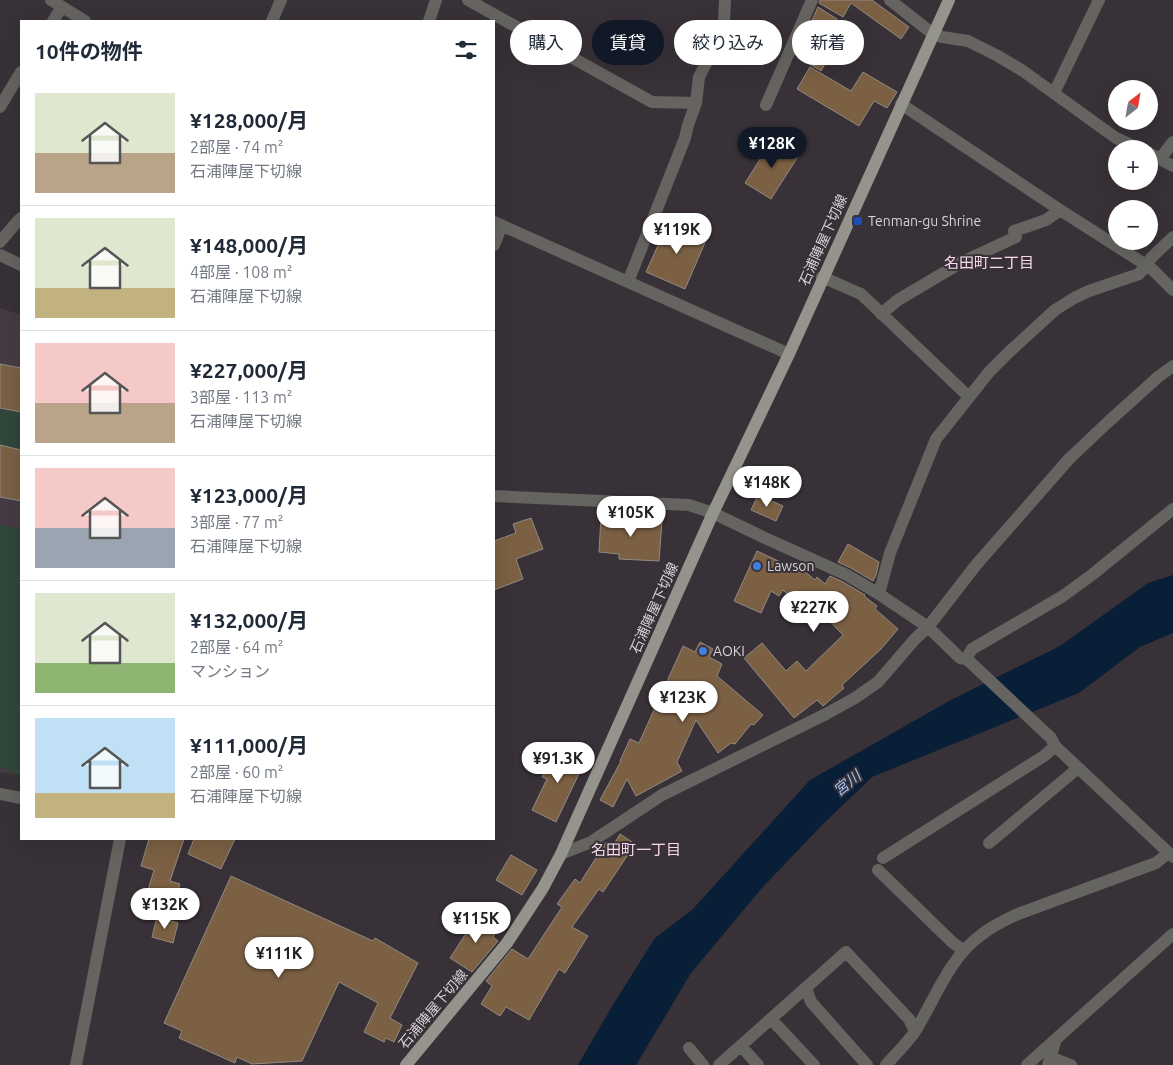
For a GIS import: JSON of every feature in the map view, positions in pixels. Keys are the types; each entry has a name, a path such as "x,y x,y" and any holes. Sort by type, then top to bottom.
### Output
{"main road":[{"name":"石浦陣屋下切線","path":"406,1065 507,943 543,888 561,854 713,513 789,354 822,277 949,0"}],"street":[{"path":"272,20 281,0"},
{"path":"429,20 436,0"},
{"path":"468,0 652,102 696,103"},
{"path":"628,282 685,138 696,103 699,77 723,30 725,0"},
{"path":"766,105 812,0"},
{"path":"890,0 933,34 968,41 1006,61 1120,140"},
{"path":"1054,93 1098,0"},
{"path":"53,20 56,3 83,20"},
{"path":"0,107 20,74"},
{"path":"901,104 1146,265 1173,290"},
{"path":"1158,153 1173,142"},
{"path":"1158,158 1173,166"},
{"path":"881,314 898,300 962,262 1016,237 1014,231 1046,220 1060,210"},
{"path":"0,242 20,219"},
{"path":"495,240 498,223 789,354"},
{"path":"879,594 890,553 936,440 989,372 1008,352 1055,310 1089,291 1138,274 1173,237"},
{"path":"0,255 20,265"},
{"path":"822,277 861,294 969,397"},
{"path":"561,854 591,842 662,795 826,714 855,698 878,682 915,639 928,627 976,565 1069,459 1106,423 1173,366"},
{"path":"495,496 690,505 713,513 847,575 928,627 960,658 968,661 1171,855 1156,863 1018,914 980,935 951,967 915,1031 886,1065"},
{"path":"968,661 972,649 1063,596 1173,509"},
{"path":"964,951 952,942 881,864 1044,756 1053,742"},
{"path":"988,843 1078,768"},
{"path":"0,794 20,798"},
{"path":"76,1065 120,840"},
{"path":"1027,1065 1173,934"},
{"path":"719,1065 846,952 909,1019 915,1031"},
{"path":"806,988 811,1002 867,1065"},
{"path":"771,1018 814,1065"},
{"path":"1056,1039 1049,1061 1072,1065"},
{"path":"740,1046 758,1065"},
{"path":"688,1048 703,1065"}],"shaded area":[{"path":"0,308 20,315 20,775 0,772"}],"green space":[{"path":"0,408 20,412 20,450 0,445"},
{"path":"0,525 20,529 20,776 0,767"}],"water":[{"name":"宮川","path":"1173,575 1173,633 1140,647 1079,693 872,777 823,824 761,889 691,973 636,1065 578,1065 655,938 693,909 810,780 951,700 1060,646 1148,583"}],"building":[{"path":"820,0 872,0 909,27 901,39 851,3 843,17 819,3"},
{"path":"818,7 837,19 836,20 812,20"},
{"path":"811,65 824,65 821,71"},
{"path":"810,67 851,91 863,72 897,92 887,108 874,101 859,126 797,89"},
{"path":"773,139 799,155 771,199 745,183"},
{"path":"669,221 707,238 685,289 646,272"},
{"path":"0,364 20,368 20,412 0,408"},
{"path":"0,445 20,450 20,501 0,497"},
{"path":"758,495 783,506 776,521 751,510"},
{"path":"601,516 662,521 659,561 619,559 619,554 599,552"},
{"path":"531,518 543,549 516,559 523,579 495,590 495,541 516,533 513,524"},
{"path":"848,544 879,562 873,581 838,562"},
{"path":"757,551 801,573 803,570 815,580 817,577 825,584 830,576 843,582 865,595 877,606 875,609 898,629 881,649 842,685 844,688 823,706 817,700 794,718 744,658 762,643 786,671 797,661 806,671 843,635 813,604 807,611 783,590 779,596 771,591 761,613 734,601"},
{"path":"700,642 713,649 709,657 722,664 717,676 763,715 754,725 751,724 735,744 731,743 718,753 696,720 677,762 682,771 636,796 627,779 613,807 600,800 621,761 630,739 639,743 683,646 695,652"},
{"path":"556,747 585,761 556,822 532,810 547,779 542,777"},
{"path":"620,834 635,844 603,892 599,889 572,927 588,936 565,973 559,969 529,1020 506,1007 500,1016 481,1004 492,986 486,981 512,949 528,959 562,907 557,904 575,879 580,883 606,842 613,846"},
{"path":"149,840 184,840 170,881 180,884 171,915 143,907 154,870 141,866"},
{"path":"194,840 235,840 221,869 188,854"},
{"path":"511,855 537,870 522,895 496,880"},
{"path":"231,876 373,941 375,938 418,963 390,1018 402,1025 394,1042 386,1038 384,1042 364,1032 378,1003 339,982 302,1061 252,1064 237,1057 235,1063 179,1038 182,1031 164,1023"},
{"path":"478,915 498,928 493,937 498,941 472,972 450,958"},
{"path":"157,917 178,923 173,943 152,937"}],"place":[{"name":"Tenman-gu Shrine","path":"858,221"},
{"name":"Lawson","path":"757,566"},
{"name":"AOKI","path":"703,651"}],"district":[{"name":"名田町二丁目","path":"989,262"},
{"name":"名田町一丁目","path":"636,849"}]}
